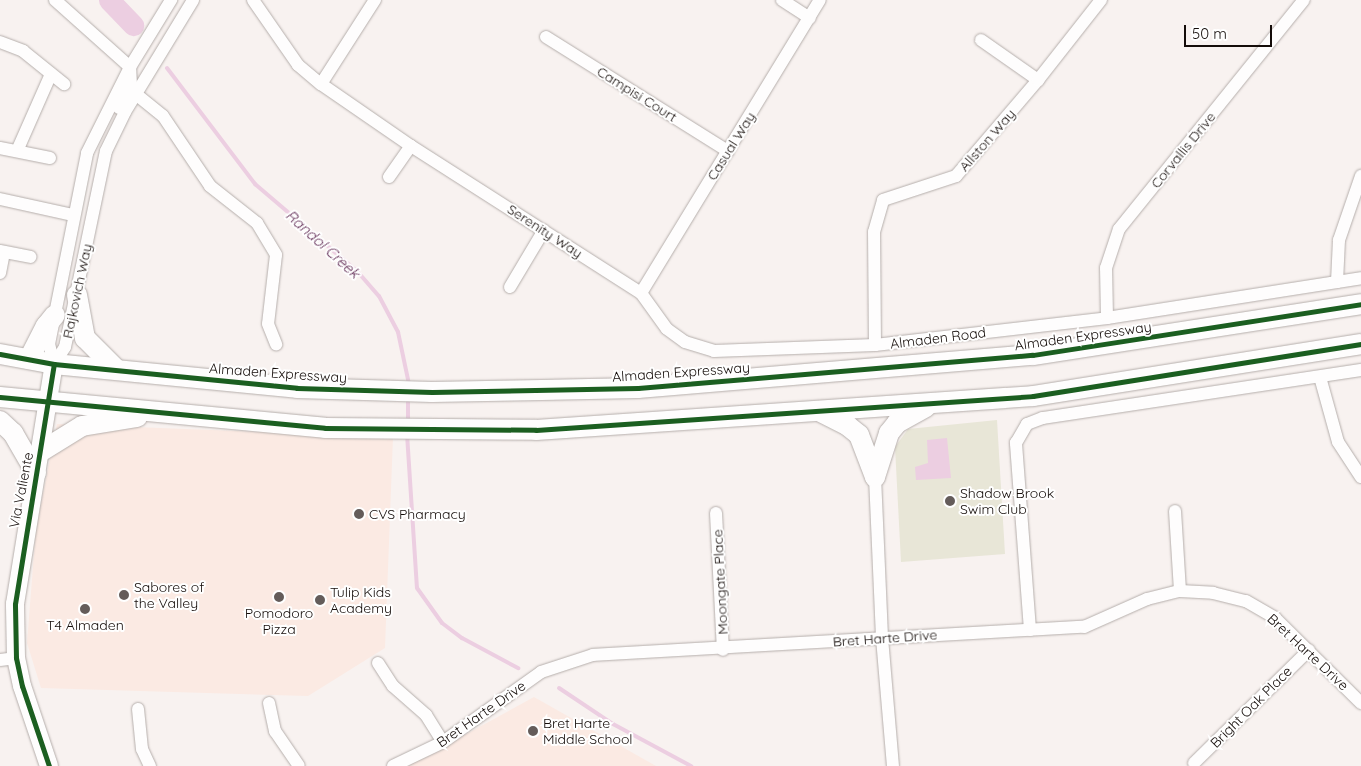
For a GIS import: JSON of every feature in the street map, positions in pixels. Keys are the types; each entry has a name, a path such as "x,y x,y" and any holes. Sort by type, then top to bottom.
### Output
{"main road":[{"path":"78,295 84,338 118,370"},
{"name":"Almaden Expressway","path":"0,354 54,364 297,388 421,392 638,388 1033,355 1361,304"},
{"path":"29,359 46,326 55,315"},
{"path":"0,397 326,428 399,431 536,430 1033,396 1361,344"},
{"path":"875,477 889,433 897,423 932,404"},
{"path":"40,452 82,426 124,420 152,412"},
{"path":"820,412 848,426 859,435 875,477"},
{"path":"0,421 13,433 36,473"}],"street":[{"path":"55,0 130,67 131,85 105,136 104,164"},
{"name":"Rajkovich Way","path":"54,364 49,344 72,215 87,153 130,67 172,0"},
{"name":"Rajkovich Way","path":"54,364 65,347 78,295 106,152 192,0"},
{"name":"Serenity Way","path":"253,0 298,65 321,84 410,146 641,292 667,330"},
{"path":"321,84 375,0"},
{"path":"782,0 810,18"},
{"name":"Casual Way","path":"641,292 820,0"},
{"name":"Allston Way","path":"875,345 874,232 883,200 956,176 1038,80 1101,0"},
{"name":"Corvallis Drive","path":"1107,318 1106,268 1120,229 1304,0"},
{"name":"Campisi Court","path":"546,37 728,151"},
{"path":"981,40 1038,80"},
{"path":"0,42 23,50 64,84"},
{"path":"130,67 159,57"},
{"path":"18,151 51,74"},
{"path":"137,95 163,116 210,186 257,223 276,255 268,324 276,344"},
{"path":"389,177 410,146"},
{"path":"0,148 50,158"},
{"path":"1337,282 1339,240 1361,176"},
{"path":"0,199 72,215"},
{"path":"510,287 544,230"},
{"path":"0,273 2,252 30,257"},
{"name":"Almaden Road","path":"667,330 700,347 733,353 875,345 1107,318 1361,278"},
{"name":"Via Valiente","path":"49,766 8,659 20,555 49,402 54,364"},
{"path":"1030,630 1016,443 1022,428 1042,418 1361,370"},
{"path":"1320,377 1338,442 1361,477"},
{"path":"875,477 882,638 893,766"},
{"path":"1175,510 1180,591"},
{"name":"Moongate Place","path":"716,513 723,650"},
{"name":"Bret Harte Drive","path":"392,766 442,742 541,672 593,655 723,650 882,638 1084,627 1147,599 1180,591 1213,593 1246,602 1275,618 1361,703"},
{"name":"Bright Oak Place","path":"1194,763 1309,650"},
{"path":"378,663 393,686 426,715 442,742"},
{"path":"269,703 275,731 299,766"},
{"path":"138,710 142,749 150,766"}],"shaded area":[{"name":"Shadow Brook Swim Club","path":"997,420 1005,554 901,562 895,447 908,429"},
{"path":"57,424 393,437 385,648 308,696 41,688 27,643 36,528"},
{"path":"947,438 951,478 916,480 915,467 928,463 927,440"},
{"name":"Bret Harte Middle School","path":"534,697 656,766 408,766"}],"waterway":[{"name":"Randol Creek","path":"109,0 133,25"},
{"name":"Randol Creek","path":"167,68 255,184 357,271 379,296 398,332 409,384"},
{"name":"Randol Creek","path":"408,396 408,422"},
{"name":"Randol Creek","path":"407,434 417,588 442,623 462,638 518,668"},
{"name":"Randol Creek","path":"559,688 613,724 691,766"}],"cycle path":[{"path":"0,354 54,364 297,388 432,392 638,388 1033,355 1361,304"},
{"path":"0,397 325,428 536,430 1033,396 1361,344"},
{"path":"49,766 22,686 16,658 15,604 54,364"}],"place":[{"name":"Shadow Brook Swim Club","path":"950,501"},
{"name":"CVS Pharmacy","path":"359,514"},
{"name":"Sabores of the Valley","path":"124,595"},
{"name":"Pomodoro Pizza","path":"279,597"},
{"name":"Tulip Kids Academy","path":"320,600"},
{"name":"T4 Almaden","path":"85,609"},
{"name":"Bret Harte Middle School","path":"533,731"}]}
